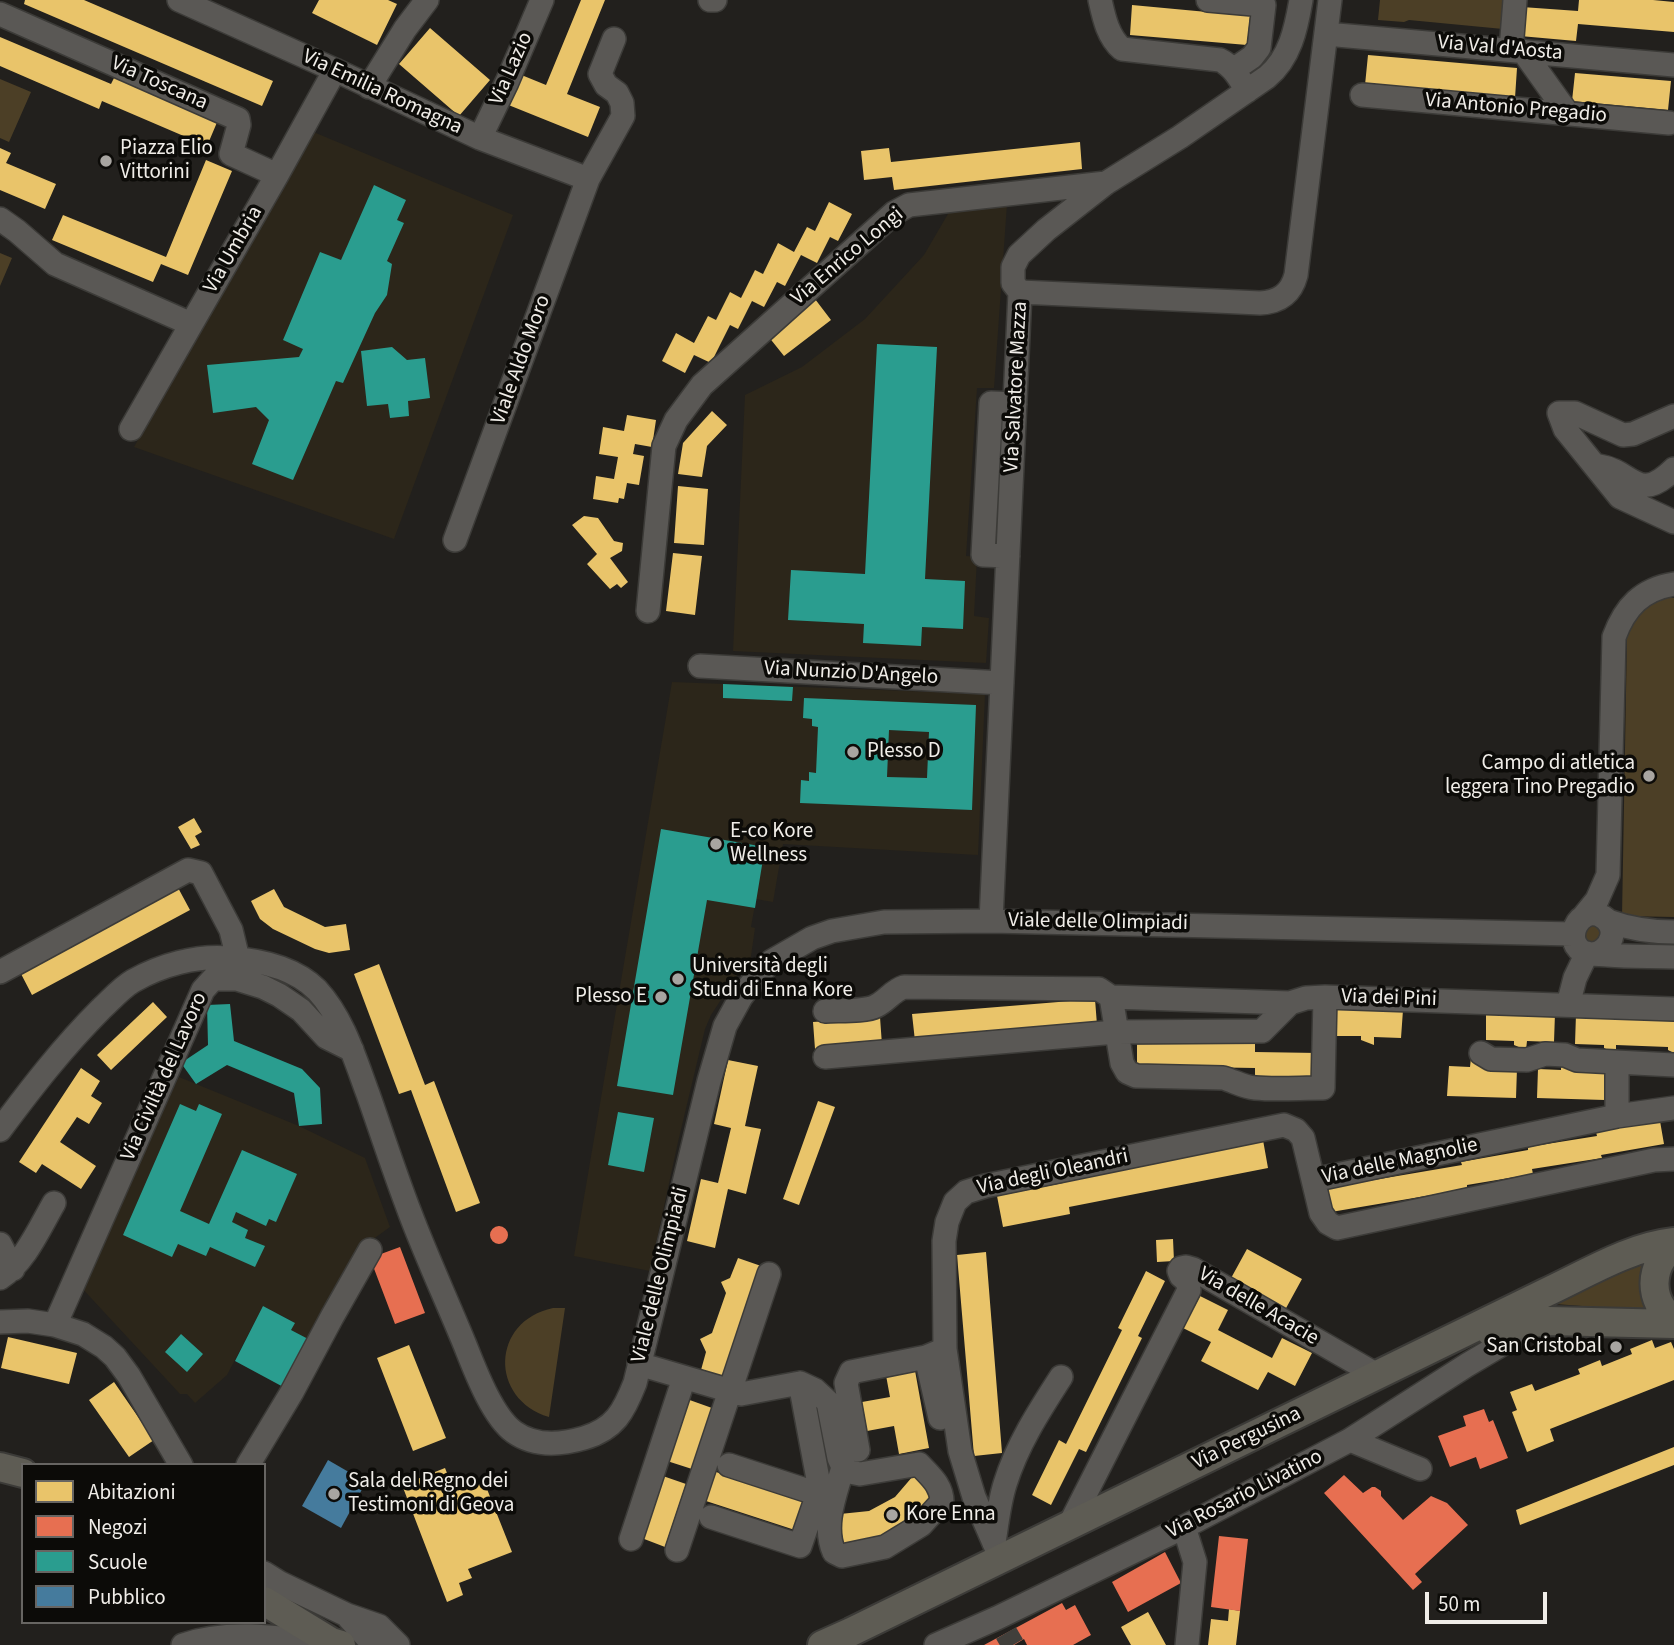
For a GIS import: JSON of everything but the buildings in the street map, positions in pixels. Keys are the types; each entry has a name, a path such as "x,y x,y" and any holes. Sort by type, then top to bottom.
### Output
{"main road":[{"name":"Via Pergusina","path":"822,1645 997,1551 1069,1526 1633,1252 1662,1243 1674,1244"},
{"path":"1674,1244 1660,1261 1654,1285 1656,1297 1674,1322"},
{"name":"Via Pergusina","path":"862,1645 1491,1332 1541,1321 1674,1322"},
{"path":"0,1467 21,1472"},
{"path":"266,1602 331,1642 329,1644"}],"street":[{"name":"Via Emilia Romagna","path":"179,0 480,138 588,179"},
{"path":"369,86 427,0"},
{"name":"Via Lazio","path":"480,138 542,0"},
{"path":"1100,0 1113,41 1122,49 1220,60 1228,64 1247,92"},
{"path":"1208,0 1265,5 1259,48 1252,57 1233,70"},
{"name":"Via Enrico Longi","path":"648,611 664,446 676,420 702,385 894,213 909,205 1106,183 1180,137 1277,69 1288,51 1301,0"},
{"name":"Via Salvatore Mazza","path":"991,920 1020,292 1260,303 1281,298 1291,290 1296,275 1330,0"},
{"path":"1516,0 1517,51 1568,114"},
{"name":"Via Toscana","path":"0,14 238,119 232,154 278,175"},
{"name":"Via Val d'Aosta","path":"1326,34 1674,65"},
{"name":"Viale Aldo Moro","path":"455,540 588,179 623,116 622,103 617,93 606,85 600,74 614,39"},
{"name":"Via Umbria","path":"131,429 278,175 335,70"},
{"name":"Via Antonio Pregadio","path":"1362,95 1669,123"},
{"path":"1020,292 1013,283 1013,267 1018,255 1106,183"},
{"path":"0,219 55,264 191,324"},
{"path":"1674,416 1633,434 1623,435 1575,413 1559,413 1565,429 1620,497 1674,522"},
{"path":"1592,465 1609,467 1636,484 1654,485 1674,469"},
{"path":"1568,1005 1584,939 1608,875 1615,637 1621,618 1632,605 1650,591 1674,584"},
{"name":"Via Nunzio D'Angelo","path":"700,666 1002,682"},
{"path":"0,972 188,870 201,873 231,930 238,959"},
{"path":"1584,939 1597,915 1620,926 1650,932 1674,932"},
{"name":"Viale delle Olimpiadi","path":"0,1130 65,1046 131,982 169,965 216,957 273,966 294,975 316,989 334,1012 352,1050 410,1214 477,1372 500,1417 511,1430 526,1440 550,1444 571,1442 608,1428 627,1402 635,1383 725,1026 749,985 759,974 781,956 812,938 832,931 884,922 991,920 1584,939 1623,956 1674,957"},
{"path":"1584,939 1600,953 1609,945 1612,933 1608,921"},
{"name":"Via Civiltà del Lavoro","path":"55,1325 203,990 213,979 237,979 279,995 301,1010 326,1037 352,1050"},
{"path":"825,1011 873,1009 895,990 904,987 1099,989 1111,997 1122,1063 1127,1072 1136,1076 1223,1078 1254,1088 1323,1088 1325,997"},
{"name":"Via dei Pini","path":"1111,997 1290,1003 1306,998 1325,997 1674,1009"},
{"path":"825,1058 1116,1032 1262,1031 1290,1003"},
{"path":"1481,1053 1491,1059 1527,1060 1545,1054 1565,1055 1577,1060 1674,1065"},
{"path":"1617,1063 1617,1116"},
{"name":"Via delle Magnolie","path":"1674,1108 1617,1116 1313,1180 1321,1213 1328,1223 1337,1228 1654,1160 1674,1159"},
{"name":"Via degli Oleandri","path":"997,1551 974,1497 936,1353 944,1241 947,1222 955,1202 967,1192 985,1186 1284,1125 1296,1130 1303,1138 1313,1180"},
{"path":"6,1273 54,1203"},
{"path":"0,1244 6,1273"},
{"path":"249,1463 292,1392 370,1250"},
{"name":"Via delle Acacie","path":"1102,1460 1189,1290 1187,1281 1181,1276 1181,1268 1193,1269 1377,1375"},
{"path":"677,1550 769,1274"},
{"path":"0,1322 28,1321 55,1325 83,1334 104,1347 129,1376 180,1463"},
{"name":"Via Rosario Livatino","path":"936,1645 1002,1625 1350,1440 1541,1321"},
{"path":"850,1459 830,1515 830,1545 834,1552 842,1556 885,1547 921,1525 942,1502 936,1482 919,1464 860,1474 850,1472 850,1459 846,1383 851,1373 936,1353 940,1418"},
{"path":"639,1364 741,1394 800,1383 815,1390 828,1402 839,1458 850,1459"},
{"path":"997,1551 999,1507 1004,1485 1017,1451 1037,1412 1060,1377"},
{"path":"631,1539 684,1378"},
{"path":"710,1517 800,1546 818,1494 818,1479 800,1383"},
{"path":"1350,1440 1420,1469"},
{"path":"1102,1460 1103,1488 1108,1495 1121,1501"},
{"path":"1069,1526 1102,1460"},
{"path":"729,1465 818,1494"},
{"path":"1184,1527 1195,1562 1187,1645"},
{"path":"266,1574 347,1615 379,1626 398,1645"},
{"path":"347,1615 374,1645"},
{"path":"183,1645 256,1635 329,1644"}],"shaded area":[{"path":"1380,0 1505,0 1503,29 1409,20 1378,20"},
{"path":"0,79 31,92 9,142 0,138"},
{"path":"311,131 513,215 394,539 134,447"},
{"path":"1007,204 994,388 977,388 966,556 977,557 974,616 989,618 986,663 733,651 745,395 802,367 865,319 924,255 952,207"},
{"path":"0,253 12,258 0,286"},
{"name":"Campo di atletica leggera Tino Pregadio","path":"1665,598 1674,598 1674,917 1622,916 1627,637 1642,613"},
{"name":"Università degli Studi di Enna Kore","path":"672,682 985,694 978,855 783,844 773,902 756,899 751,927 755,928 750,963 740,962 738,974 705,1029 650,1271 574,1256"},
{"path":"1591,924 1599,926 1603,936 1593,944 1585,939 1584,930"},
{"path":"179,1077 299,1126 365,1158 390,1227 365,1245 312,1341 291,1330 294,1322 263,1306 227,1375 195,1403 187,1394 180,1394 79,1285 167,1091 173,1089"},
{"path":"1644,1264 1642,1282 1650,1311 1555,1304 1618,1274"},
{"path":"553,1308 565,1308 549,1417 529,1408 516,1394 508,1378 505,1361 509,1343 518,1328 533,1316"}],"tunnel":[{"path":"1006,1633 1013,1645"}],"place":[{"name":"Piazza Elio Vittorini","path":"106,161"},
{"name":"Plesso D","path":"853,752"},
{"name":"Campo di atletica leggera Tino Pregadio","path":"1649,776"},
{"name":"E-co Kore Wellness","path":"716,844"},
{"name":"Università degli Studi di Enna Kore","path":"678,979"},
{"name":"Plesso E","path":"661,997"},
{"name":"San Cristobal","path":"1616,1347"},
{"name":"Sala del Regno dei Testimoni di Geova","path":"334,1494"},
{"name":"Kore Enna","path":"892,1515"}]}
